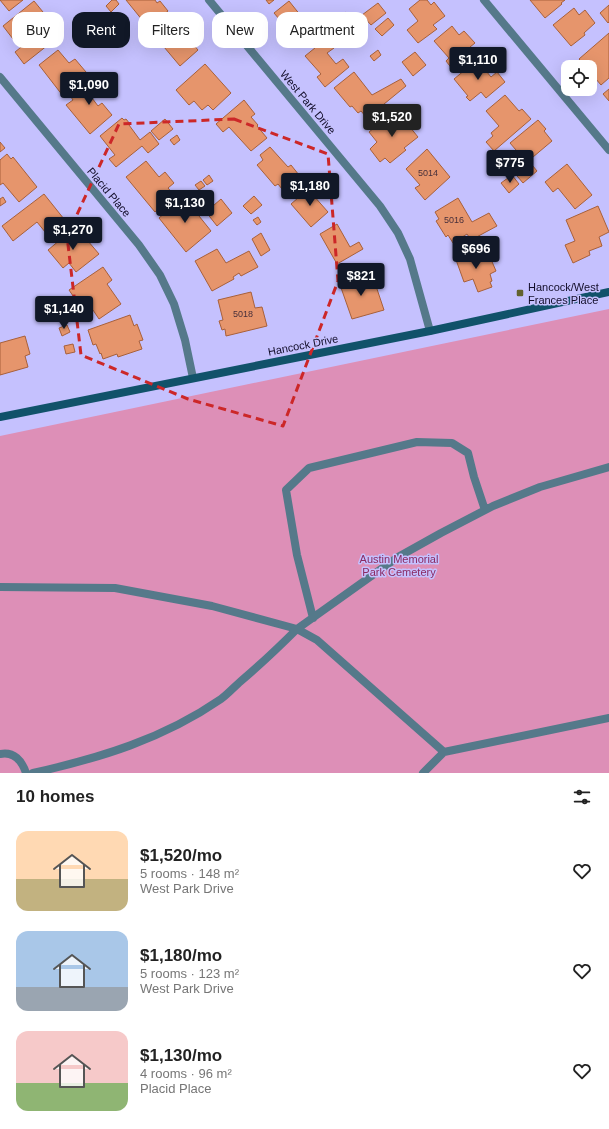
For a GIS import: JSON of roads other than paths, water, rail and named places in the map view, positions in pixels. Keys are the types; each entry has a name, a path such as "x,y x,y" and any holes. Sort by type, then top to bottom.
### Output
{"street":[{"name":"West Park Drive","path":"209,0 380,206 398,233 410,259 430,331"},
{"path":"484,0 609,150"},
{"name":"Placid Place","path":"0,78 139,245 160,275 174,304 185,340 193,378"},
{"name":"Hancock Drive","path":"0,417 430,331 609,292"},
{"path":"313,618 297,555 286,490 309,468 417,442 452,442 468,453 485,510"},
{"path":"33,773 69,765 118,750 169,730 221,698 266,660 297,629 398,557 485,510 540,487 609,467"},
{"path":"0,586 115,588 212,606 297,629 317,640 444,752"},
{"path":"423,773 444,752 609,718"},
{"path":"0,754 4,753 15,756 23,764 26,773"}],"place":[{"name":"Hancock/West Frances Place","path":"520,293"}],"park label":[{"name":"Austin Memorial Park Cemetery","path":"399,565"}]}
